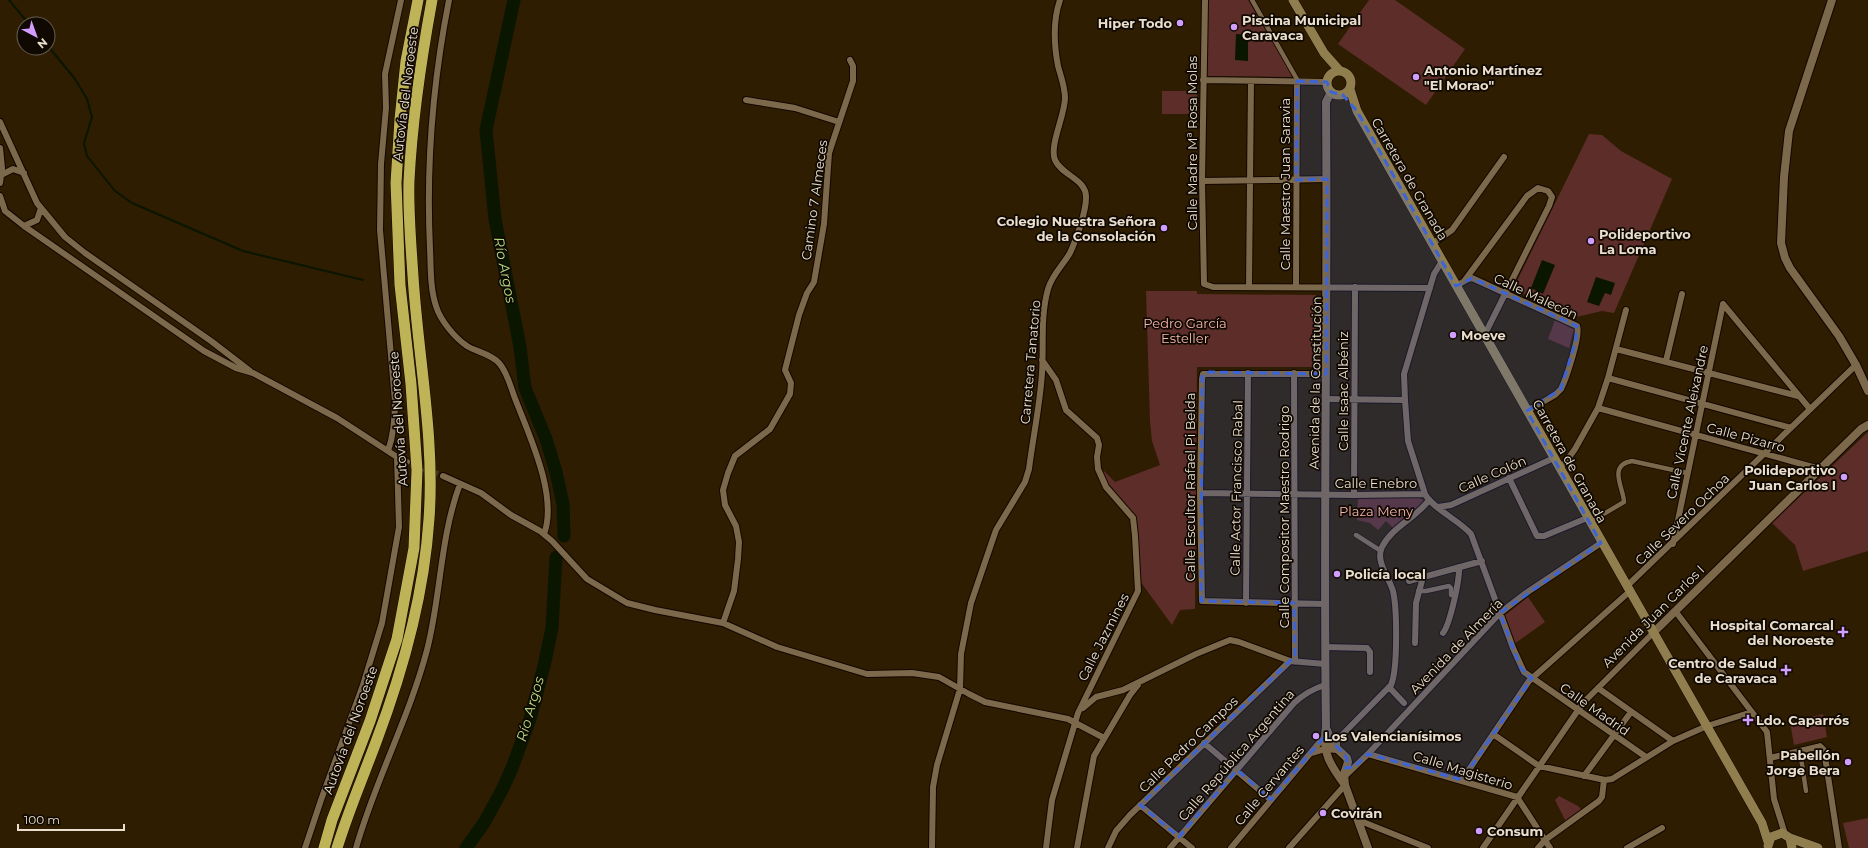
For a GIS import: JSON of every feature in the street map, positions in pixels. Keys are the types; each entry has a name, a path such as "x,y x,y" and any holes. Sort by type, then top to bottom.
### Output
{"highway":[{"name":"Autovía del Noroeste","path":"324,848 332,820 370,721 397,639 414,548 417,470 411,384 400,285 396,183 400,119 406,61 418,0"},
{"name":"Autovía del Noroeste","path":"337,848 344,825 377,740 405,655 425,566 430,517 430,466 413,278 409,184 413,121 420,65 432,0"}],"main road":[{"name":"Carretera de Granada","path":"1293,0 1324,53 1340,71 1350,77 1351,81 1346,92 1601,543 1762,823 1768,845"},
{"name":"Carretera de Granada","path":"1324,53 1331,92"},
{"path":"1329,78 1340,71"},
{"path":"1331,92 1337,95 1346,92"},
{"name":"Carretera de Granada","path":"1762,823 1784,835 1817,848"},
{"path":"1768,845 1771,837 1784,835 1792,848"},
{"path":"1799,848 1817,848"}],"street":[{"path":"388,451 393,437 395,401 380,230 381,164 386,108 385,74 401,0"},
{"path":"449,0 443,32 430,160 429,221 433,295 436,308 443,320 457,337 468,346 493,358 505,372 534,444 542,475 548,501 549,515 544,534"},
{"name":"Carretera Tanatorio","path":"932,848 933,787 937,765 960,689 961,654 971,603 996,530 1025,482 1029,469 1041,386 1041,337 1048,289 1056,272 1074,244 1086,197 1082,186 1062,170 1057,164 1053,155 1065,98 1064,84 1058,66 1056,48 1056,20 1060,0"},
{"name":"Calle Madre Mª Rosa Molas","path":"1205,0 1202,181 1203,276 1205,285 1212,287 1249,286"},
{"path":"1252,0 1297,81"},
{"path":"1832,0 1789,131 1784,177 1781,244 1790,268 1831,323 1856,365 1868,391"},
{"name":"Camino 7 Almeces","path":"723,623 734,591 739,549 736,526 724,499 726,480 735,456 770,429 790,394 791,383 785,370 799,315 814,282 824,224 829,154 853,81 853,66 850,60"},
{"path":"1204,80 1297,81 1329,78"},
{"path":"1251,81 1249,286 1430,288"},
{"name":"Calle Maestro Juan Saravia","path":"1296,287 1297,81"},
{"name":"Avenida de la Constitución","path":"1326,727 1326,374 1328,288 1326,102 1331,92"},
{"path":"746,100 795,108 839,122"},
{"path":"0,122 37,203 65,237 84,253 212,341 253,373 337,418 407,462"},
{"path":"0,148 0,183"},
{"path":"1432,244 1452,230 1504,157"},
{"path":"1,175 13,169 24,173"},
{"path":"1202,181 1327,179"},
{"path":"1465,280 1527,196 1535,189 1545,189 1550,194 1551,200 1484,336"},
{"path":"0,196 4,208 11,216 24,226 204,351 236,368 253,373"},
{"path":"24,226 37,220 41,208"},
{"path":"0,214 11,216"},
{"name":"Calle Madrid","path":"1442,261 1436,269 1406,365 1404,400 1408,441 1425,494 1429,500 1471,534 1482,560 1521,668 1532,678 1646,757"},
{"path":"1472,271 1474,279"},
{"name":"Calle Malecón","path":"1456,286 1465,280 1474,279 1571,322 1578,328 1576,340 1561,389 1555,395 1527,411"},
{"name":"Calle Isaac Albéniz","path":"1354,495 1355,287"},
{"path":"1666,361 1682,294"},
{"name":"Calle Vicente Aleixandre","path":"1673,544 1694,435 1723,304 1798,396"},
{"path":"1559,467 1569,459 1598,408 1608,378 1626,310"},
{"path":"1616,349 1798,396 1810,409"},
{"name":"Calle Jazmines","path":"1042,360 1056,380 1066,410 1097,438 1099,445 1097,457 1098,468 1106,487 1118,503 1131,515 1134,522 1138,591 1088,689 1078,713 1052,800 1046,848"},
{"name":"Calle Severo Ochoa","path":"1462,780 1523,688 1532,678 1628,590 1764,454 1856,365"},
{"name":"Calle Compositor Maestro Rodrigo","path":"1292,661 1295,494 1294,373"},
{"name":"Calle Escultor Rafael Pi Belda","path":"1246,603 1202,601 1200,493 1203,374 1248,374"},
{"path":"1248,374 1326,374"},
{"name":"Calle Actor Francisco Rabal","path":"1246,603 1248,374"},
{"path":"1608,378 1791,428"},
{"path":"1326,400 1404,400"},
{"name":"Calle Pizarro","path":"1598,408 1820,468"},
{"name":"Avenida Juan Carlos I","path":"1483,848 1578,710 1598,688 1820,468 1861,429 1868,425"},
{"path":"305,848 365,680 382,623 399,527 397,457"},
{"name":"Calle Colón","path":"1438,507 1451,505 1554,458"},
{"path":"1509,478 1534,532 1539,536 1544,536 1588,520 1624,502 1617,479 1620,468 1625,463 1632,461 1687,473"},
{"path":"443,476 485,496 511,515 544,534 587,580 619,599 641,607 723,623 795,653 812,656 850,670 867,674 912,673 939,676 985,702 1068,719 1104,738"},
{"path":"356,848 365,817 401,728 426,651 436,613 447,534 455,498 460,484"},
{"name":"Calle Enebro","path":"1200,493 1354,495 1425,494"},
{"path":"1339,751 1337,744 1340,737 1389,687 1394,674 1395,639 1393,591 1382,563 1381,551 1393,532 1419,512 1429,500"},
{"path":"1356,536 1381,551"},
{"name":"Avenida de Almería","path":"1294,847 1355,766 1500,613 1526,593 1601,543"},
{"path":"1409,580 1482,560"},
{"path":"1443,633 1449,622 1454,595 1459,579 1459,567"},
{"path":"1415,643 1414,619 1418,591 1423,577"},
{"path":"1418,591 1426,591 1448,586 1451,588 1451,595 1454,595"},
{"path":"1246,603 1325,604"},
{"path":"1676,612 1767,732 1774,799 1784,835"},
{"path":"1068,719 1078,713 1089,701 1101,696 1119,692 1196,654 1230,640 1292,661 1325,664"},
{"path":"1325,647 1367,648 1370,652 1370,672"},
{"name":"Calle Pedro Campos","path":"1108,848 1122,823 1204,743 1292,661"},
{"path":"1077,848 1092,761 1126,701 1137,686 1144,680"},
{"name":"Calle República Argentina","path":"1170,848 1294,703 1314,688 1325,685"},
{"path":"1389,687 1404,703"},
{"path":"1598,688 1673,741"},
{"path":"1088,689 1101,696"},
{"path":"1119,692 1124,693 1126,701"},
{"path":"1584,776 1632,712"},
{"path":"1493,734 1539,766 1604,780 1612,778 1673,741 1707,726 1752,712"},
{"path":"1326,727 1324,737 1325,749 1329,761 1333,769 1345,781"},
{"path":"1326,727 1332,744 1347,758 1348,762 1345,768 1345,781 1368,848"},
{"name":"Calle Cervantes","path":"1231,848 1324,737"},
{"path":"1204,743 1272,800"},
{"path":"1770,758 1820,746 1824,750 1839,848"},
{"path":"1311,753 1325,749 1339,751"},
{"path":"1329,761 1332,754 1339,751"},
{"path":"1800,751 1806,791"},
{"name":"Calle Magisterio","path":"1368,754 1517,797 1550,848"},
{"path":"1333,769 1338,771 1355,766"},
{"path":"1538,848 1545,840 1599,801 1602,797 1604,780"},
{"path":"1140,805 1192,848"},
{"path":"1358,820 1428,848"},
{"path":"1627,848 1662,828"}],"highlighted area":[{"path":"1297,81 1327,82 1331,92 1343,95 1357,111 1456,286 1472,278 1577,326 1576,340 1561,389 1527,411 1601,543 1500,613 1521,668 1532,678 1462,780 1368,754 1354,767 1345,768 1347,758 1326,735 1271,800 1237,770 1179,837 1140,805 1295,656 1294,603 1201,601 1202,376 1209,372 1326,374 1327,179 1296,180"}],"green space":[{"name":"Piscina Municipal Caravaca","path":"1205,0 1248,0 1293,77 1204,76"},
{"name":"Antonio Martínez \"El Morao\"","path":"1369,0 1395,0 1465,49 1426,105 1338,44"},
{"path":"1162,91 1197,91 1197,114 1162,114"},
{"name":"Polideportivo La Loma","path":"1589,134 1602,135 1621,151 1672,179 1614,313 1602,311 1576,317 1513,289"},
{"name":"Pedro García Esteller","path":"1146,291 1197,291 1197,294 1316,295 1316,367 1197,367 1195,609 1180,610 1172,625 1140,581 1136,529 1102,475 1104,471 1115,482 1160,465 1152,441 1150,422"},
{"path":"1555,320 1574,329 1569,348 1548,339"},
{"name":"Polideportivo Juan Carlos I","path":"1868,432 1868,551 1803,571 1795,545 1772,523"},
{"name":"Plaza Meny","path":"1358,498 1420,498 1423,500 1424,504 1394,529 1386,521 1378,530 1370,523 1357,520"},
{"path":"1528,597 1545,622 1514,644 1504,616"},
{"path":"1823,714 1827,737 1794,745 1790,722"},
{"path":"1559,796 1578,806 1583,811 1566,822 1555,800"},
{"path":"1868,818 1868,848 1849,848 1843,823"}],"shaded area":[{"path":"1236,34 1248,35 1248,61 1235,60"},
{"path":"1542,260 1555,265 1543,294 1531,288"},
{"path":"1596,277 1615,283 1611,295 1605,293 1599,306 1587,302"}],"waterway":[{"path":"9,0 22,16"},
{"name":"Río Argos","path":"514,0 486,130 495,219 520,347 525,388 546,439 556,472 563,504 564,536"},
{"path":"56,56 75,79 87,99 92,117 84,143 87,156 115,191 132,203 243,251 363,280"},
{"name":"Río Argos","path":"466,848 484,823 502,790 512,768 530,719 552,628 556,557"}],"tunnel":[{"path":"407,462 443,476"}],"place":[{"name":"Hiper Todo","path":"1180,23"},
{"name":"Piscina Municipal Caravaca","path":"1234,27"},
{"name":"Antonio Martínez \"El Morao\"","path":"1416,77"},
{"name":"Colegio Nuestra Señora de la Consolación","path":"1164,228"},
{"name":"Polideportivo La Loma","path":"1591,241"},
{"name":"Moeve","path":"1453,335"},
{"name":"Polideportivo Juan Carlos I","path":"1844,477"},
{"name":"Policía local","path":"1337,574"},
{"name":"Hospital Comarcal del Noroeste","path":"1843,632"},
{"name":"Centro de Salud de Caravaca","path":"1786,670"},
{"name":"Ldo. Caparrós","path":"1748,720"},
{"name":"Los Valencianísimos","path":"1316,736"},
{"name":"Pabellón Jorge Bera","path":"1848,762"},
{"name":"Covirán","path":"1323,813"},
{"name":"Consum","path":"1479,831"}]}
